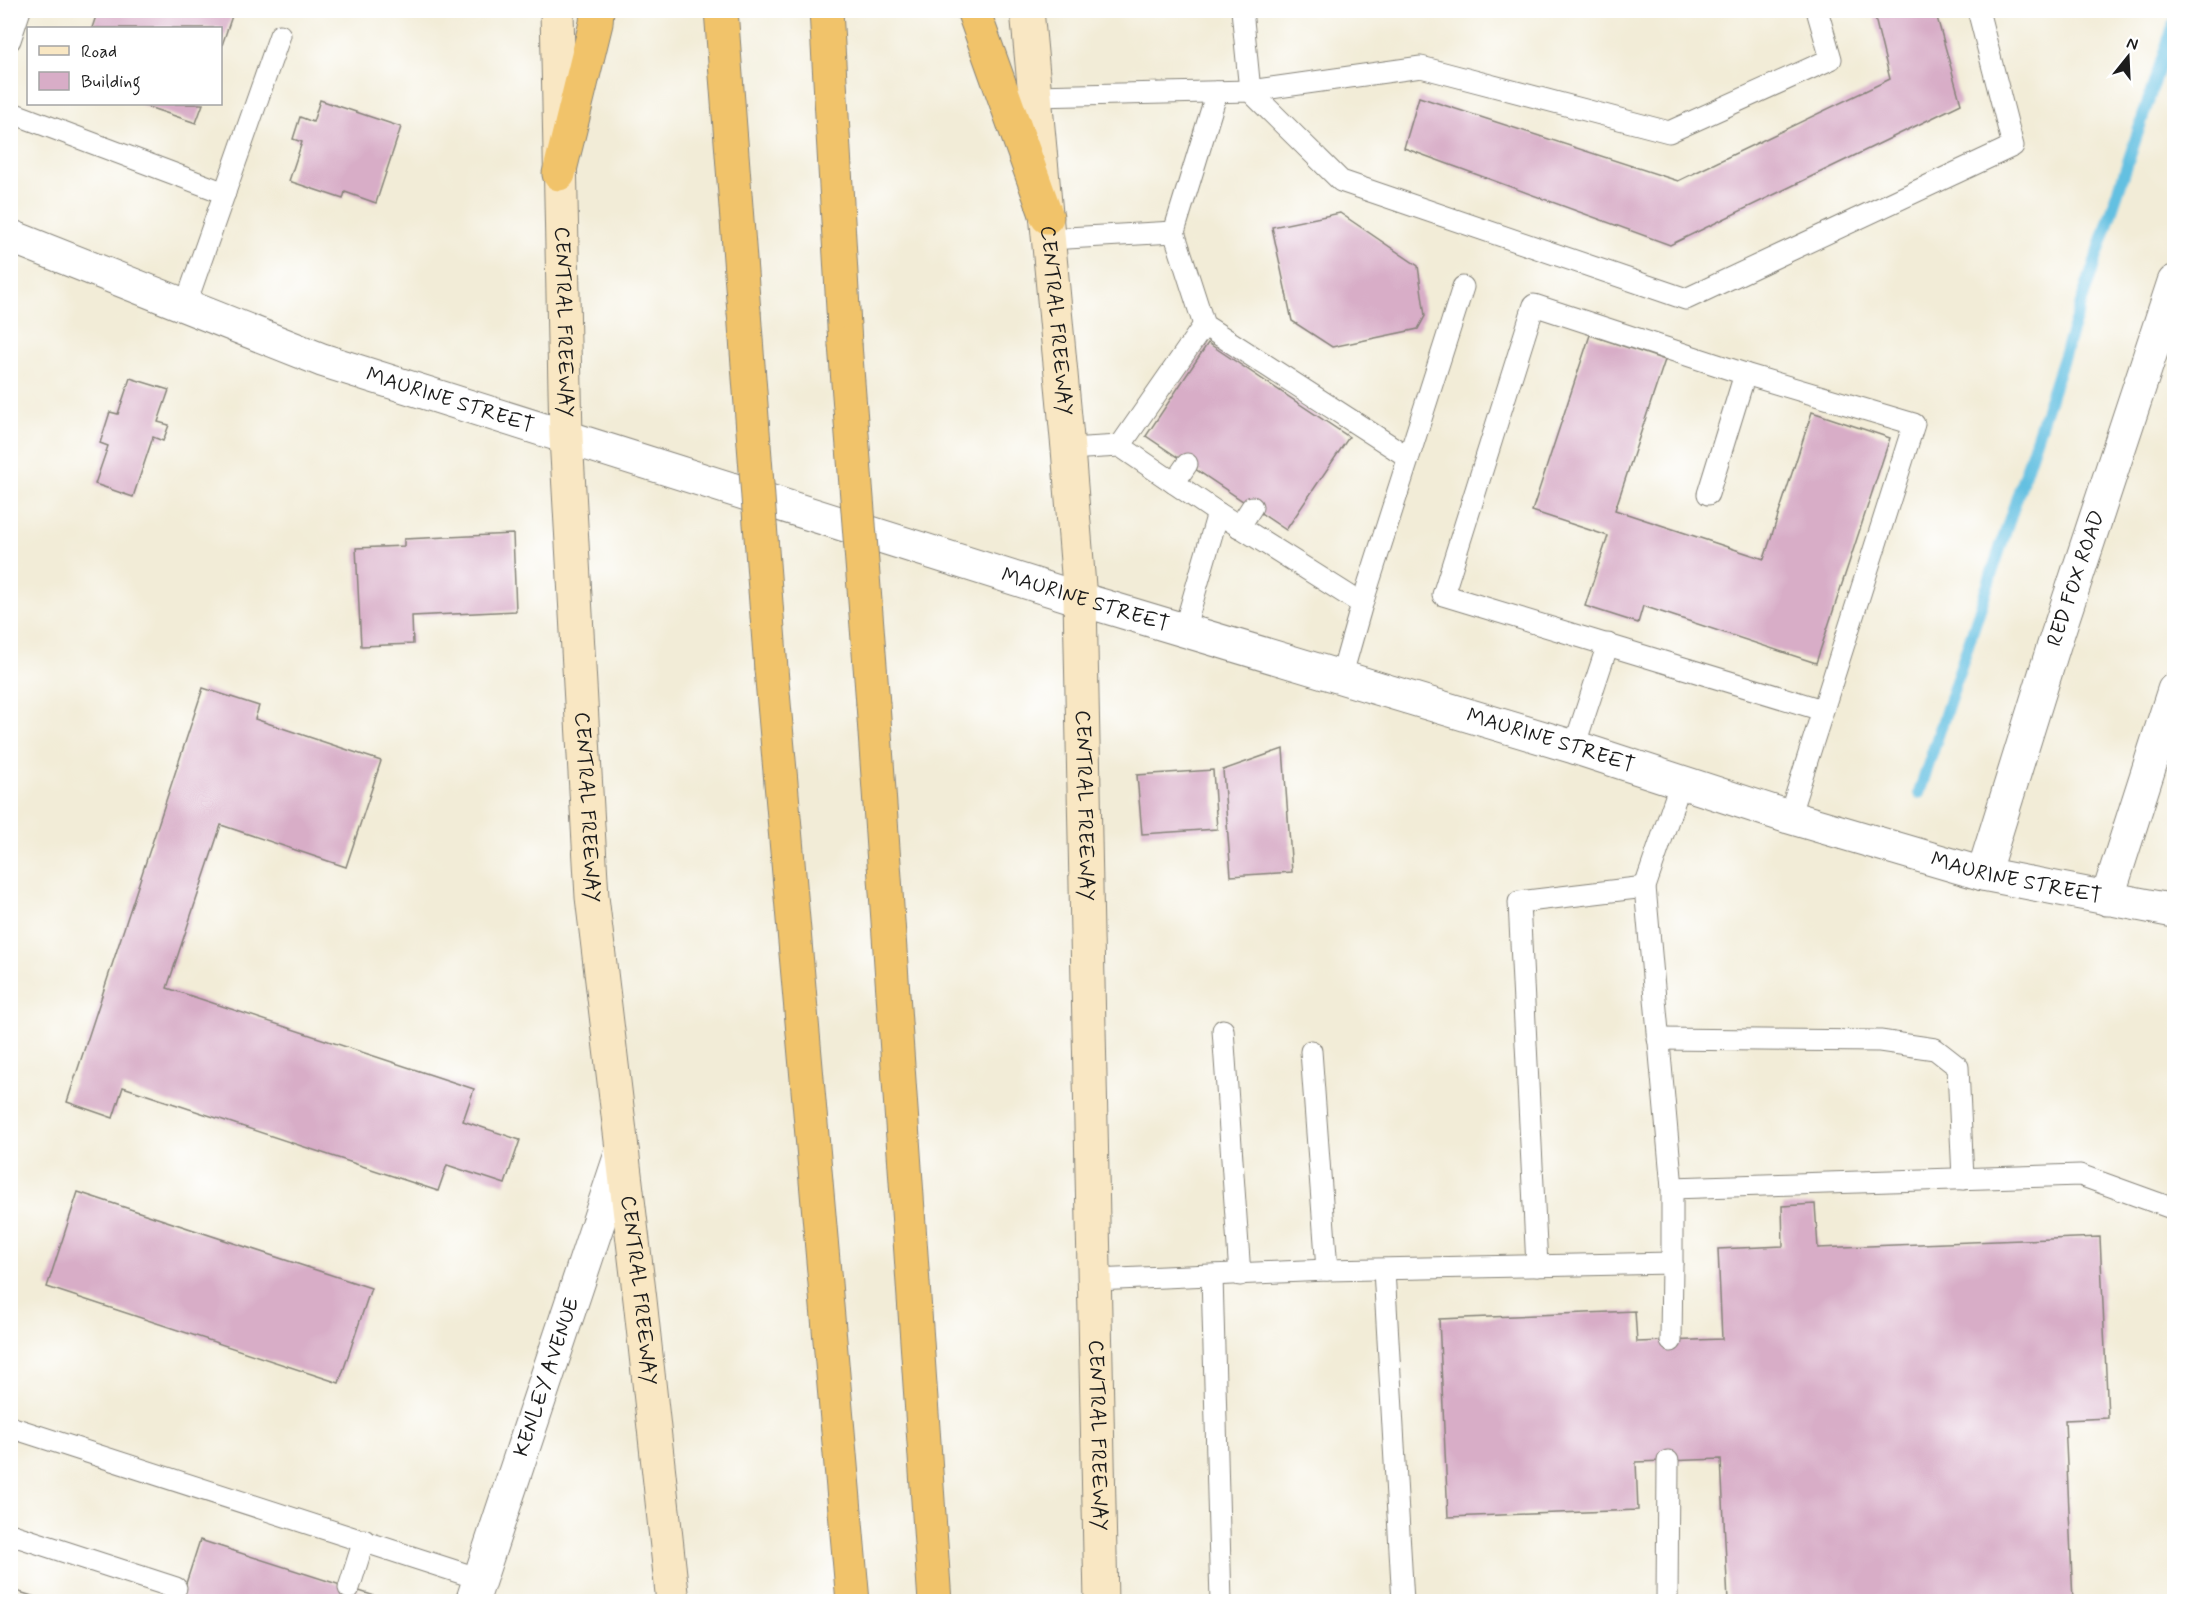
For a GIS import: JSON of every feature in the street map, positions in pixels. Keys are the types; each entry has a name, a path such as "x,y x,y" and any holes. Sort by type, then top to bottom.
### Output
{"highway":[{"path":"560,174 596,23 597,10"},
{"path":"722,10 771,669 853,1602"},
{"path":"826,10 845,344 873,704 934,1602"},
{"path":"973,10 1048,228"}],"main road":[{"name":"CENTRAL FREEWAY","path":"556,10 566,437 592,897 673,1602"},
{"name":"CENTRAL FREEWAY","path":"1027,10 1080,598 1101,1602"}],"street":[{"name":"MAURINE STREET","path":"10,236 322,360 1080,598 1574,747 1789,817 1983,874 2175,911"},
{"name":"RED FOX ROAD","path":"1983,874 2054,645 2175,282"},
{"path":"2107,898 2175,690"},
{"name":"KENLEY AVENUE","path":"476,1590 622,1151"}],"lane":[{"path":"10,40 20,10"},
{"path":"1242,10 1250,91 1341,181 1686,299 2013,146 1978,10"},
{"path":"1035,96 1250,91 1421,66 1669,132 1831,59 1817,10"},
{"path":"185,306 280,35"},
{"path":"1217,92 1174,232 1204,325 1256,367 1319,408 1408,458"},
{"path":"10,112 225,193"},
{"path":"1048,228 1174,232"},
{"path":"1341,678 1362,604 1463,287"},
{"path":"1789,817 1914,424 1745,374 1534,305 1443,595 1822,710"},
{"path":"1120,447 1204,325"},
{"path":"1707,494 1745,374"},
{"path":"1068,449 1120,447 1239,527 1362,604"},
{"path":"1173,483 1188,464"},
{"path":"1239,527 1252,507"},
{"path":"1184,630 1218,513"},
{"path":"1574,747 1608,644"},
{"path":"1671,1341 1672,1188 1645,887 1681,782"},
{"path":"1537,1266 1519,902 1645,887"},
{"path":"1223,1030 1240,1275"},
{"path":"1659,1039 1880,1041 1935,1049 1958,1067 1963,1179"},
{"path":"1311,1051 1327,1270"},
{"path":"1672,1188 2080,1175 2175,1209"},
{"path":"1095,1280 1327,1270 1672,1263"},
{"path":"1384,1270 1403,1602"},
{"path":"1212,1276 1221,1602"},
{"path":"10,1428 364,1540 476,1590"},
{"path":"1666,1602 1668,1461"},
{"path":"10,1534 176,1588"},
{"path":"349,1588 364,1540"}],"building":[{"path":"98,10 226,10 233,13 222,45 222,27 92,27"},
{"path":"1873,10 1935,10 1961,104 1670,245 1404,148 1419,97 1678,181 1890,79"},
{"path":"320,100 401,127 376,203 345,192 343,199 289,181 302,142 293,139 300,117 313,122"},
{"path":"142,105 203,105 196,123"},
{"path":"1340,213 1418,266 1425,316 1418,329 1332,347 1292,321 1272,227"},
{"path":"1590,335 1665,360 1615,510 1764,559 1812,412 1890,438 1816,663 1643,606 1638,623 1585,606 1608,536 1532,511"},
{"path":"1208,343 1349,437 1286,530 1146,436"},
{"path":"130,378 169,390 158,422 169,425 163,441 153,437 133,497 95,484 108,446 100,443 110,412 118,414"},
{"path":"513,534 516,611 412,616 413,644 361,646 356,548 404,546 404,539"},
{"path":"203,688 259,706 255,719 381,761 346,867 221,825 167,988 474,1089 463,1121 520,1140 505,1184 447,1165 438,1191 123,1087 113,1118 67,1102"},
{"path":"1283,749 1292,872 1231,876 1223,770"},
{"path":"1213,770 1217,829 1142,834 1137,775"},
{"path":"78,1192 371,1288 339,1383 47,1287"},
{"path":"1815,1204 1818,1248 2100,1237 2108,1418 2065,1420 2073,1602 1728,1602 1721,1459 1636,1462 1638,1510 1448,1517 1439,1319 1635,1311 1637,1342 1722,1339 1718,1249 1783,1246 1782,1206"},
{"path":"200,1540 381,1598 380,1602 180,1602"},
{"path":"10,1589 48,1601 48,1602 10,1602"}],"waterway":[{"path":"1919,793 2174,23"}]}
